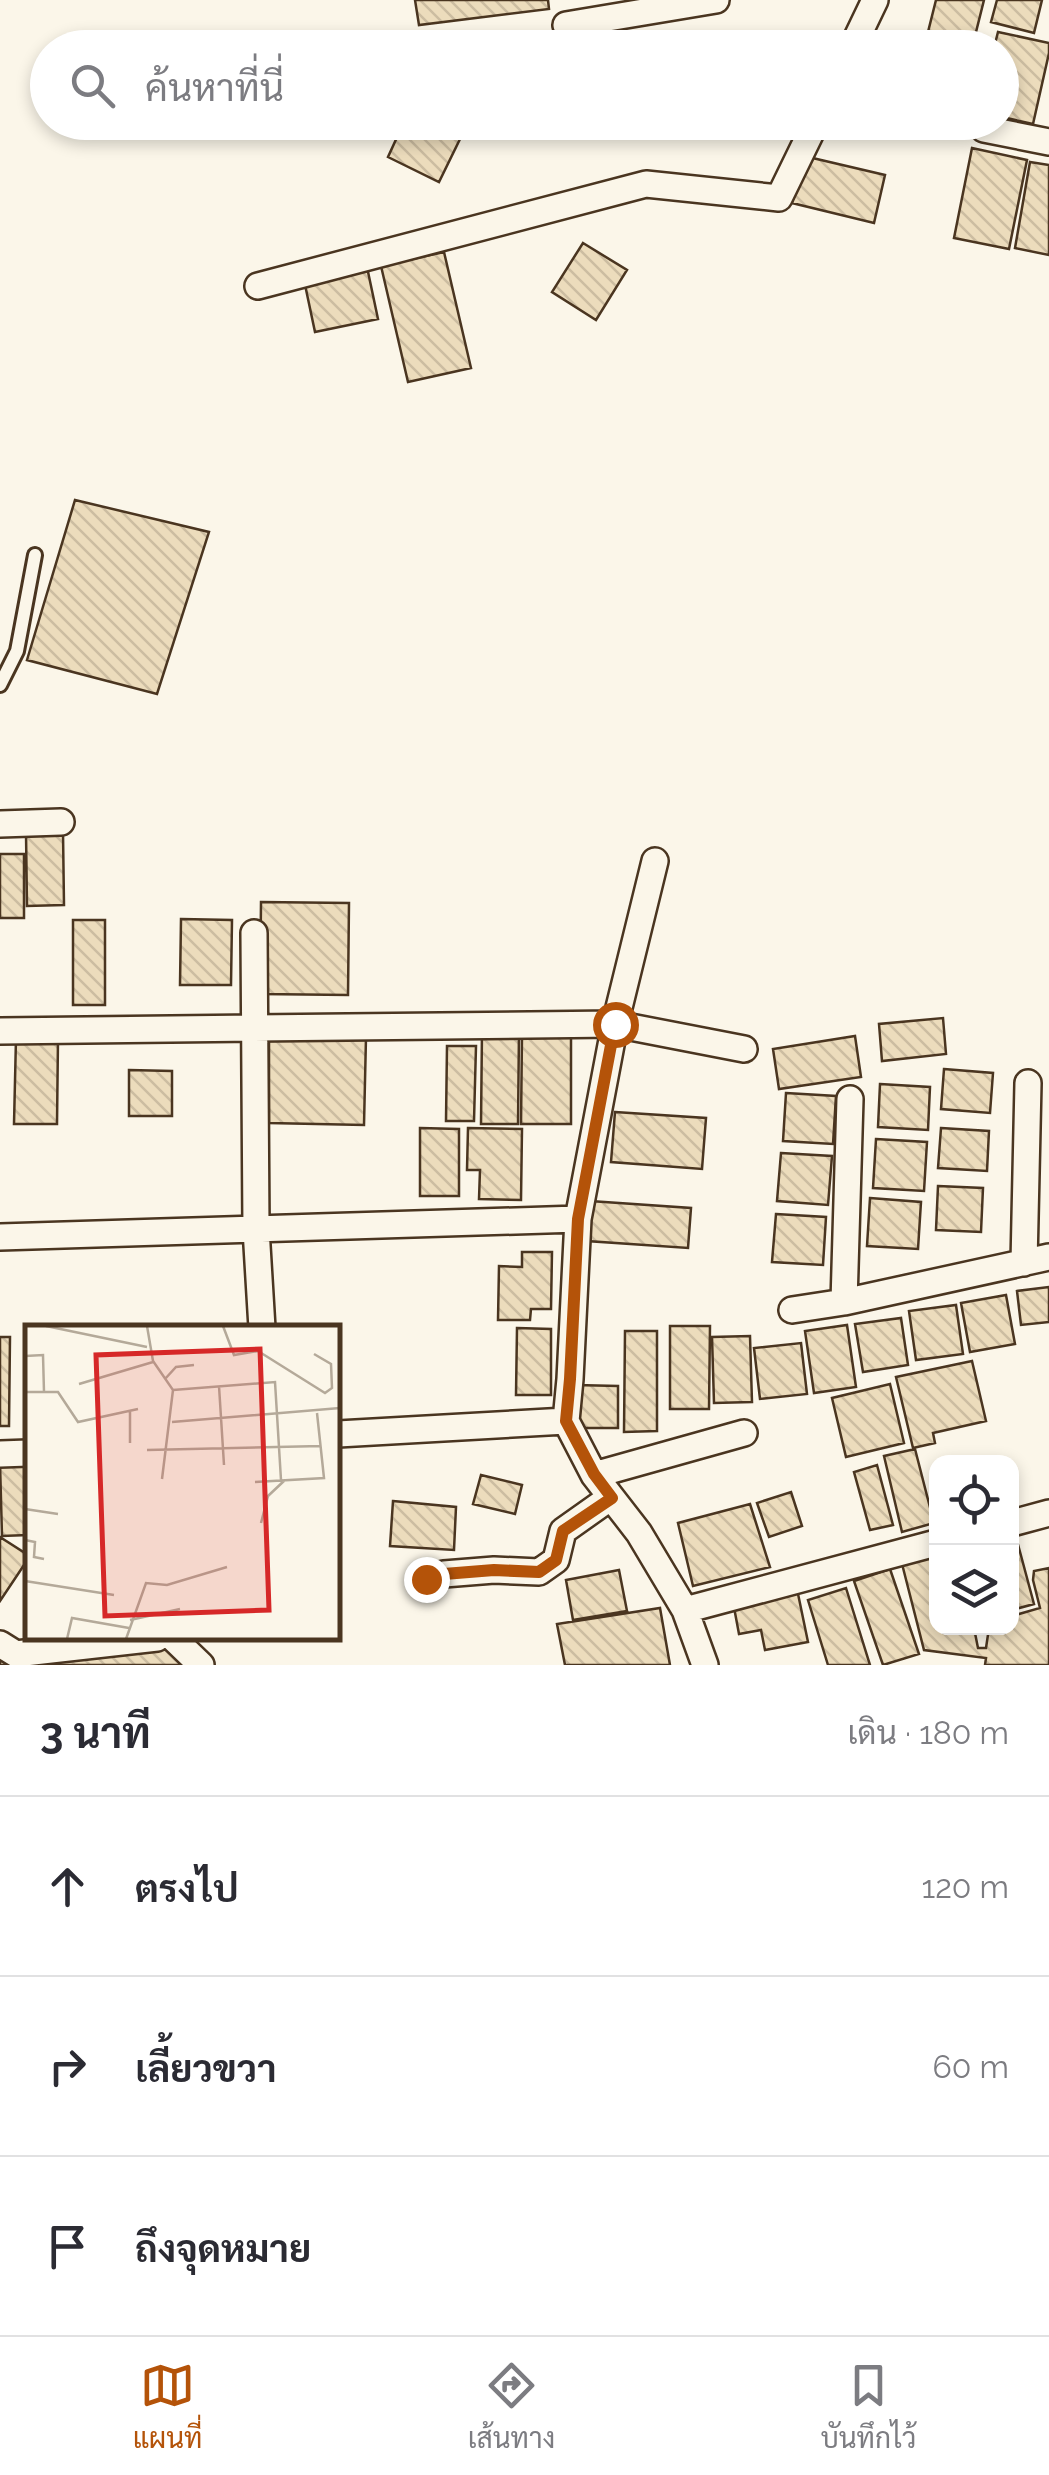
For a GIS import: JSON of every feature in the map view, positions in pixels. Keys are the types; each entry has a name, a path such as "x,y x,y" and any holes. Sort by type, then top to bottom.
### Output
{"street":[{"path":"566,25 716,0"},
{"path":"860,30 874,0"},
{"path":"1019,136 1049,142"},
{"path":"258,286 646,184 779,198 807,140"},
{"path":"0,824 61,822"},
{"path":"656,861 615,1024 578,1219 566,1421 594,1474 639,1534 686,1610 705,1665"},
{"path":"254,933 256,1230 262,1325"},
{"path":"0,1031 615,1024 744,1049"},
{"path":"792,1310 1036,1260 1028,1082"},
{"path":"844,1302 850,1098"},
{"path":"0,1237 578,1219"},
{"path":"340,1434 566,1421"},
{"path":"594,1474 744,1433"},
{"path":"0,1454 25,1453"},
{"path":"426,1579 494,1570 539,1572 556,1560 563,1531 612,1498"},
{"path":"1019,1521 1049,1513"},
{"path":"686,1610 929,1545"},
{"path":"0,1644 16,1654 139,1640"},
{"path":"175,1640 200,1665"}],"lane":[{"path":"0,684 17,651 35,554"}],"building":[{"path":"415,0 548,0 549,9 419,25"},
{"path":"936,0 984,0 976,30 928,30"},
{"path":"997,0 1042,0 1034,33 991,22"},
{"path":"1019,37 1049,43 1033,124 1019,121"},
{"path":"396,140 460,140 439,182 388,157"},
{"path":"972,148 1027,160 1009,249 954,238"},
{"path":"804,156 885,175 874,223 792,203"},
{"path":"1030,162 1049,165 1049,255 1015,248"},
{"path":"583,243 627,270 596,320 552,292"},
{"path":"444,252 471,368 408,382 381,266"},
{"path":"367,267 378,319 315,332 304,280"},
{"path":"75,500 209,532 157,694 27,660"},
{"path":"63,832 64,905 27,906 26,833"},
{"path":"0,854 24,854 24,918 0,918"},
{"path":"261,902 349,903 348,995 260,994"},
{"path":"181,919 232,920 231,985 180,985"},
{"path":"73,920 105,920 105,1005 73,1005"},
{"path":"943,1018 946,1054 882,1061 879,1024"},
{"path":"482,1031 519,1031 518,1124 481,1124"},
{"path":"522,1035 571,1035 571,1124 521,1124"},
{"path":"855,1036 861,1077 779,1089 773,1049"},
{"path":"269,1037 366,1037 364,1125 269,1123"},
{"path":"16,1038 58,1039 57,1124 14,1124"},
{"path":"447,1046 476,1046 474,1121 446,1121"},
{"path":"944,1069 993,1073 990,1113 941,1109"},
{"path":"129,1070 172,1071 172,1116 129,1116"},
{"path":"880,1084 930,1087 928,1130 878,1127"},
{"path":"786,1093 836,1096 833,1144 783,1141"},
{"path":"615,1112 706,1118 702,1169 611,1162"},
{"path":"420,1128 459,1129 459,1196 420,1196"},
{"path":"468,1128 522,1129 521,1200 479,1199 480,1170 467,1170"},
{"path":"941,1128 989,1131 987,1171 938,1168"},
{"path":"876,1139 927,1142 924,1191 873,1188"},
{"path":"781,1153 832,1156 828,1205 777,1201"},
{"path":"938,1186 983,1188 981,1232 936,1230"},
{"path":"870,1198 921,1202 918,1249 867,1246"},
{"path":"590,1201 691,1208 688,1248 587,1241"},
{"path":"776,1214 826,1217 823,1265 772,1262"},
{"path":"522,1252 552,1252 551,1309 531,1309 530,1320 498,1320 499,1266 522,1267"},
{"path":"1049,1287 1049,1322 1021,1325 1017,1291"},
{"path":"1006,1295 1015,1344 970,1352 961,1303"},
{"path":"956,1305 963,1354 916,1360 909,1311"},
{"path":"901,1318 908,1365 863,1372 855,1324"},
{"path":"847,1325 856,1387 814,1393 805,1331"},
{"path":"670,1326 710,1326 709,1409 670,1409"},
{"path":"517,1328 551,1329 551,1395 516,1395"},
{"path":"625,1331 657,1331 657,1431 624,1432"},
{"path":"750,1336 752,1402 714,1403 712,1337"},
{"path":"0,1337 10,1337 9,1426 0,1426"},
{"path":"801,1343 807,1394 760,1399 754,1348"},
{"path":"972,1361 986,1421 933,1433 935,1443 913,1448 896,1377"},
{"path":"890,1384 904,1443 846,1457 832,1398"},
{"path":"575,1385 618,1386 618,1428 574,1428"},
{"path":"915,1449 929,1504 929,1524 902,1532 884,1456"},
{"path":"25,1461 25,1535 2,1536 0,1463"},
{"path":"877,1465 893,1525 870,1530 854,1472"},
{"path":"481,1475 522,1485 515,1514 473,1504"},
{"path":"791,1492 802,1526 769,1537 757,1503"},
{"path":"393,1501 456,1507 454,1550 390,1546"},
{"path":"750,1504 770,1567 693,1586 678,1523"},
{"path":"0,1537 25,1553 25,1564 0,1601"},
{"path":"1019,1548 1034,1604 1019,1608"},
{"path":"929,1549 929,1635 975,1635 978,1648 986,1648 988,1635 1019,1635 1019,1614 1040,1608 1034,1571 1049,1568 1049,1665 985,1665 986,1658 924,1650 900,1556"},
{"path":"890,1569 919,1654 883,1665 854,1581"},
{"path":"619,1570 627,1611 573,1620 566,1580"},
{"path":"846,1588 870,1665 828,1665 808,1600"},
{"path":"797,1589 808,1642 765,1650 761,1630 739,1634 733,1602"},
{"path":"660,1608 670,1665 565,1665 557,1624"},
{"path":"178,1647 180,1665 0,1665 0,1661"}],"route":[{"path":"426,1579 494,1570 539,1572 556,1560 563,1531 612,1498 594,1474 566,1421 578,1219 615,1024"}]}
